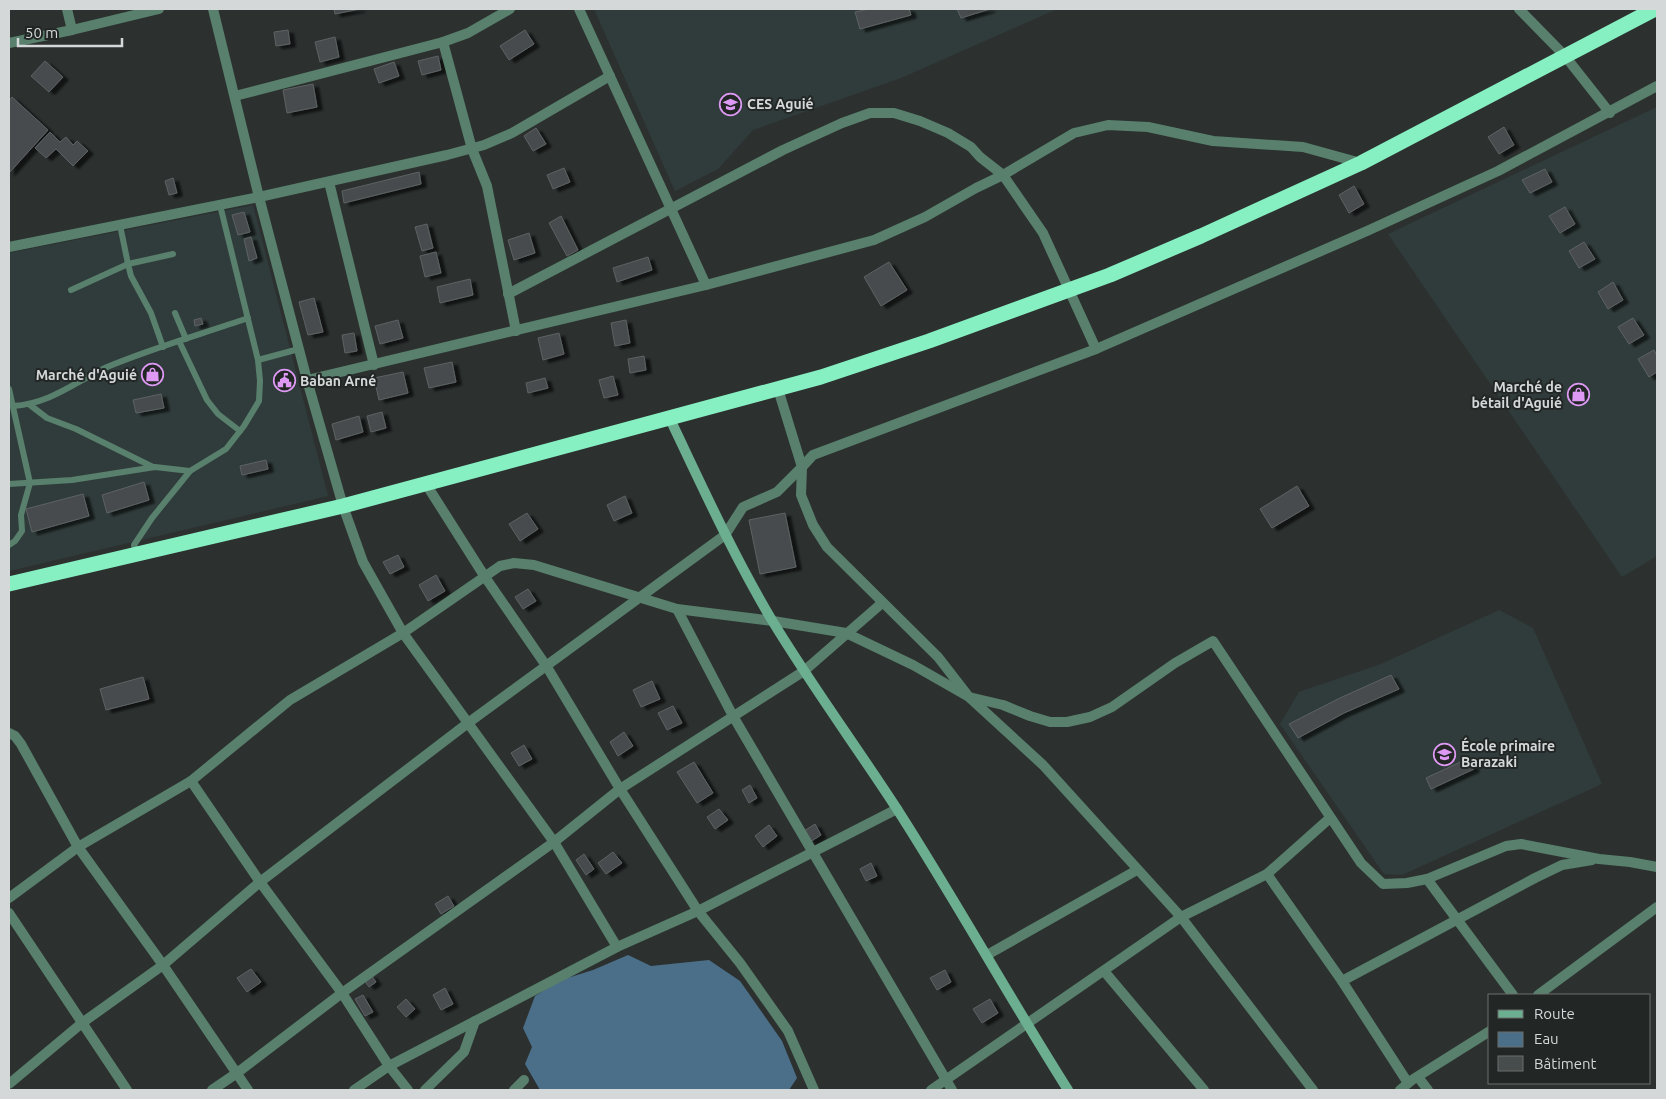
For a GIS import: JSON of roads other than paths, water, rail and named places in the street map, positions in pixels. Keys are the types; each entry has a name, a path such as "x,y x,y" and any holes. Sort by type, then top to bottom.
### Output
{"highway":[{"path":"9,584 343,506 821,378 911,347 1110,275 1361,163 1655,9"}],"street":[{"path":"67,9 72,30"},
{"path":"9,43 159,9"},
{"path":"213,9 259,198 307,380 343,506 363,562 403,633 554,842 617,946"},
{"path":"235,96 442,42 468,33 510,9"},
{"path":"579,9 706,286"},
{"path":"1519,9 1565,56 1610,113"},
{"path":"442,42 472,149 487,186 516,331"},
{"path":"9,247 259,198 472,149 512,133 610,76"},
{"path":"9,1084 82,1023 163,965 260,882 468,723 725,535 743,507 777,492 813,455 1096,349 1367,231 1498,171 1610,113 1657,86"},
{"path":"508,294 783,150 842,123 870,113 894,113 920,121 971,147 980,157 1003,175 1043,232 1096,349"},
{"path":"307,380 706,286 874,240 925,218 1074,133 1108,125 1148,127 1213,141 1302,147 1361,163"},
{"path":"330,182 374,364"},
{"path":"778,389 802,467 801,495 813,525 827,547 938,657 970,697 1043,765 1180,917 1313,1090"},
{"path":"670,419 725,535 773,622 897,809 1067,1090"},
{"path":"426,484 485,578 546,667 620,789 698,911 740,963 788,1031 814,1090"},
{"path":"9,898 78,847 191,781 290,700 403,633 500,566 514,563 534,565 677,610 846,633 913,665 970,697 1003,705 1050,722 1082,719 1112,707 1175,663 1213,641 1361,863 1383,884 1407,883 1427,879 1506,846 1521,844 1599,859 1657,867"},
{"path":"212,1090 342,993 554,842 620,789 804,671 882,603"},
{"path":"677,610 733,716 952,1090"},
{"path":"9,732 21,744 78,847 163,965 248,1090"},
{"path":"191,781 260,882 342,993 389,1066 408,1090"},
{"path":"354,1090 389,1066 617,946 698,911 897,809"},
{"path":"931,1090 1180,917 1267,874 1330,818"},
{"path":"1342,981 1562,865 1599,859"},
{"path":"987,955 1137,870"},
{"path":"1267,874 1342,981 1404,1087 1488,1031"},
{"path":"1427,879 1512,994"},
{"path":"1539,994 1657,907"},
{"path":"9,913 127,1090"},
{"path":"1104,971 1204,1090"},
{"path":"424,1090 464,1052 474,1021"},
{"path":"1418,1077 1428,1090"},
{"path":"514,1090 524,1080"}],"lane":[{"path":"136,554 134,545 152,518 190,471 226,448 240,431 260,400 258,360 220,205"},
{"path":"120,225 131,276 151,313 163,347"},
{"path":"71,290 128,264 173,254"},
{"path":"175,313 186,339"},
{"path":"13,406 30,405 63,391 107,368 248,318"},
{"path":"179,341 207,400 218,414 240,431"},
{"path":"258,360 299,349"},
{"path":"9,389 30,483 21,515 22,530 15,541 9,545"},
{"path":"30,405 47,418 76,429 154,467"},
{"path":"9,484 72,480 154,467 190,471"}],"water":[{"path":"628,955 651,966 709,960 740,981 782,1041 797,1078 789,1090 540,1090 525,1064 532,1047 523,1028 535,996 561,980 593,970"}],"place":[{"name":"CES Aguié","path":"731,104"},
{"name":"Marché d'Aguié","path":"153,375"},
{"name":"Baban Arné","path":"284,381"},
{"name":"Marché de bétail d'Aguié","path":"1578,395"},
{"name":"École primaire Barazaki","path":"1445,754"}]}
